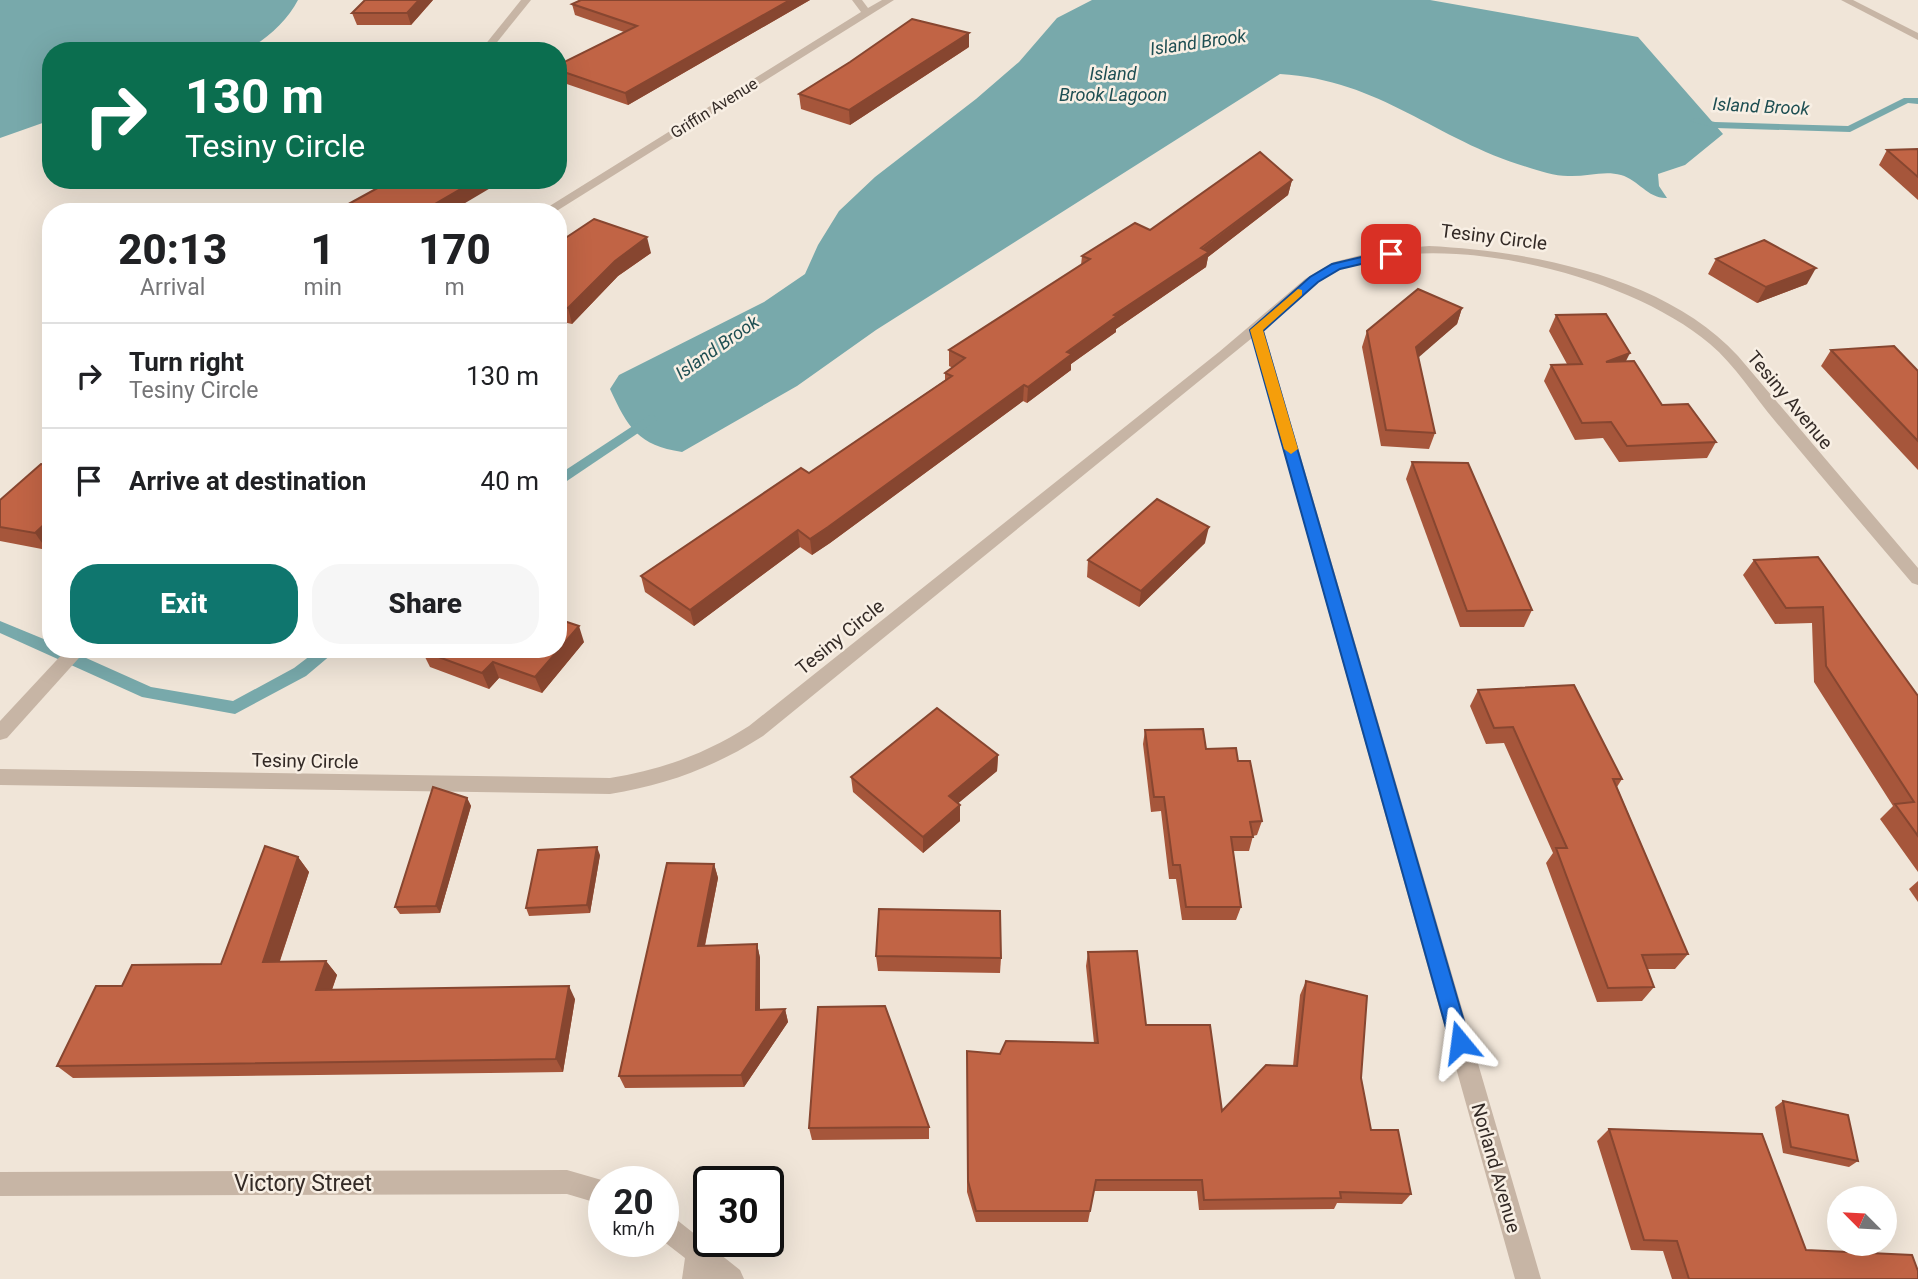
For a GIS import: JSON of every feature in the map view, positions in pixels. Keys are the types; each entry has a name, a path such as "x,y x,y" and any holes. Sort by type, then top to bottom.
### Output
{"street":[{"path":"492,42 526,0"},
{"path":"857,0 867,13"},
{"name":"Griffin Avenue","path":"561,203 889,0"},
{"path":"1846,0 1918,37"},
{"name":"Tesiny Circle","path":"0,777 610,786 673,775 730,748 756,731 1157,405 1256,330 1314,279 1336,266 1369,257 1413,251 1460,251 1554,265 1605,281"},
{"name":"Tesiny Avenue","path":"1605,281 1646,297 1711,336 1918,579"},
{"name":"Norland Avenue","path":"1256,330 1528,1279"},
{"path":"0,733 70,658"},
{"name":"Victory Street","path":"0,1184 567,1182 588,1188"},
{"path":"679,1245 697,1267 732,1279"}],"water":[{"path":"0,0 298,0 288,16 259,42 42,42 42,123 0,138"},
{"name":"Island Brook Lagoon","path":"1092,0 1430,0 1638,37 1723,134 1685,165 1658,174 1659,186 1667,198 1660,198 1621,175 1608,173 1563,176 1532,169 1464,142 1379,99 1348,87 1280,74 876,330 797,386 682,452 655,445 636,432 610,389 619,375 764,302 805,274 818,245 839,211 875,177 1019,62 1057,18"}],"building":[{"path":"365,0 419,0 407,13 352,13"},
{"path":"581,0 790,0 625,93 567,73 567,61 637,26 572,4"},
{"path":"912,19 969,33 849,110 799,94 850,62"},
{"path":"1918,149 1918,177 1887,150"},
{"path":"1260,152 1292,180 1201,248 1209,252 1114,315 1117,316 1067,352 1072,354 1028,387 1024,385 828,527 810,539 798,530 690,610 641,576 801,468 809,473 952,376 945,373 965,358 949,350 1090,259 1082,256 1135,223 1150,230"},
{"path":"376,189 461,189 436,203 350,203"},
{"path":"594,219 647,237 615,261 568,308 567,237"},
{"path":"1764,240 1816,268 1766,287 1716,259"},
{"path":"1418,289 1462,308 1416,347 1435,433 1386,430 1367,331"},
{"path":"1606,314 1630,353 1606,362 1634,361 1662,405 1688,404 1716,442 1627,446 1611,422 1582,423 1551,365 1582,364 1556,315"},
{"path":"1894,346 1918,371 1918,441 1831,350"},
{"path":"1412,462 1468,463 1532,610 1467,611"},
{"path":"42,464 42,526 35,533 0,527 0,500"},
{"path":"1157,499 1209,527 1141,591 1088,560"},
{"path":"1818,557 1918,696 1918,836 1895,804 1914,802 1826,666 1823,607 1786,608 1754,560"},
{"path":"567,622 579,626 567,640"},
{"path":"441,658 551,658 535,677 493,662 482,673"},
{"path":"1574,685 1622,779 1613,779 1688,954 1642,955 1654,987 1608,988 1556,848 1567,848 1513,727 1494,728 1478,690"},
{"path":"937,708 998,755 949,796 960,805 923,837 851,777"},
{"path":"1203,729 1206,749 1236,748 1238,761 1250,761 1262,821 1250,822 1253,837 1231,837 1241,907 1186,907 1180,865 1173,865 1164,797 1154,797 1145,730"},
{"path":"433,787 467,798 436,906 395,907"},
{"path":"265,846 298,857 263,962 326,961 316,990 569,986 556,1059 57,1066 96,986 122,986 132,965 221,964"},
{"path":"597,847 587,905 526,908 538,850"},
{"path":"667,863 714,864 698,946 757,944 756,1010 785,1009 741,1075 619,1076"},
{"path":"879,909 1000,911 1001,958 876,956"},
{"path":"1137,951 1146,1025 1210,1025 1222,1111 1266,1065 1297,1066 1306,981 1367,996 1361,1078 1371,1130 1398,1130 1411,1194 1340,1192 1341,1198 1204,1200 1202,1180 1096,1180 1090,1211 976,1211 968,1181 967,1051 1000,1054 1006,1041 1098,1043 1088,952"},
{"path":"885,1006 929,1127 809,1128 818,1007"},
{"path":"1783,1101 1848,1115 1858,1161 1791,1147"},
{"path":"1609,1129 1762,1134 1806,1250 1827,1251 1827,1256 1912,1255 1918,1279 1689,1279 1677,1241 1644,1240"}],"waterway":[{"name":"Island Brook","path":"1695,121 1715,125 1850,129 1907,100 1918,101"},
{"name":"Island Brook","path":"567,476 651,418"},
{"name":"Island Brook","path":"0,627 42,645"},
{"name":"Island Brook","path":"71,658 148,693 235,708 300,672 318,658"}],"slow traffic":[{"path":"1291,449 1256,330 1298,293"}],"route":[{"path":"1391,254 1336,266 1314,279 1256,330 1460,1042"}]}
